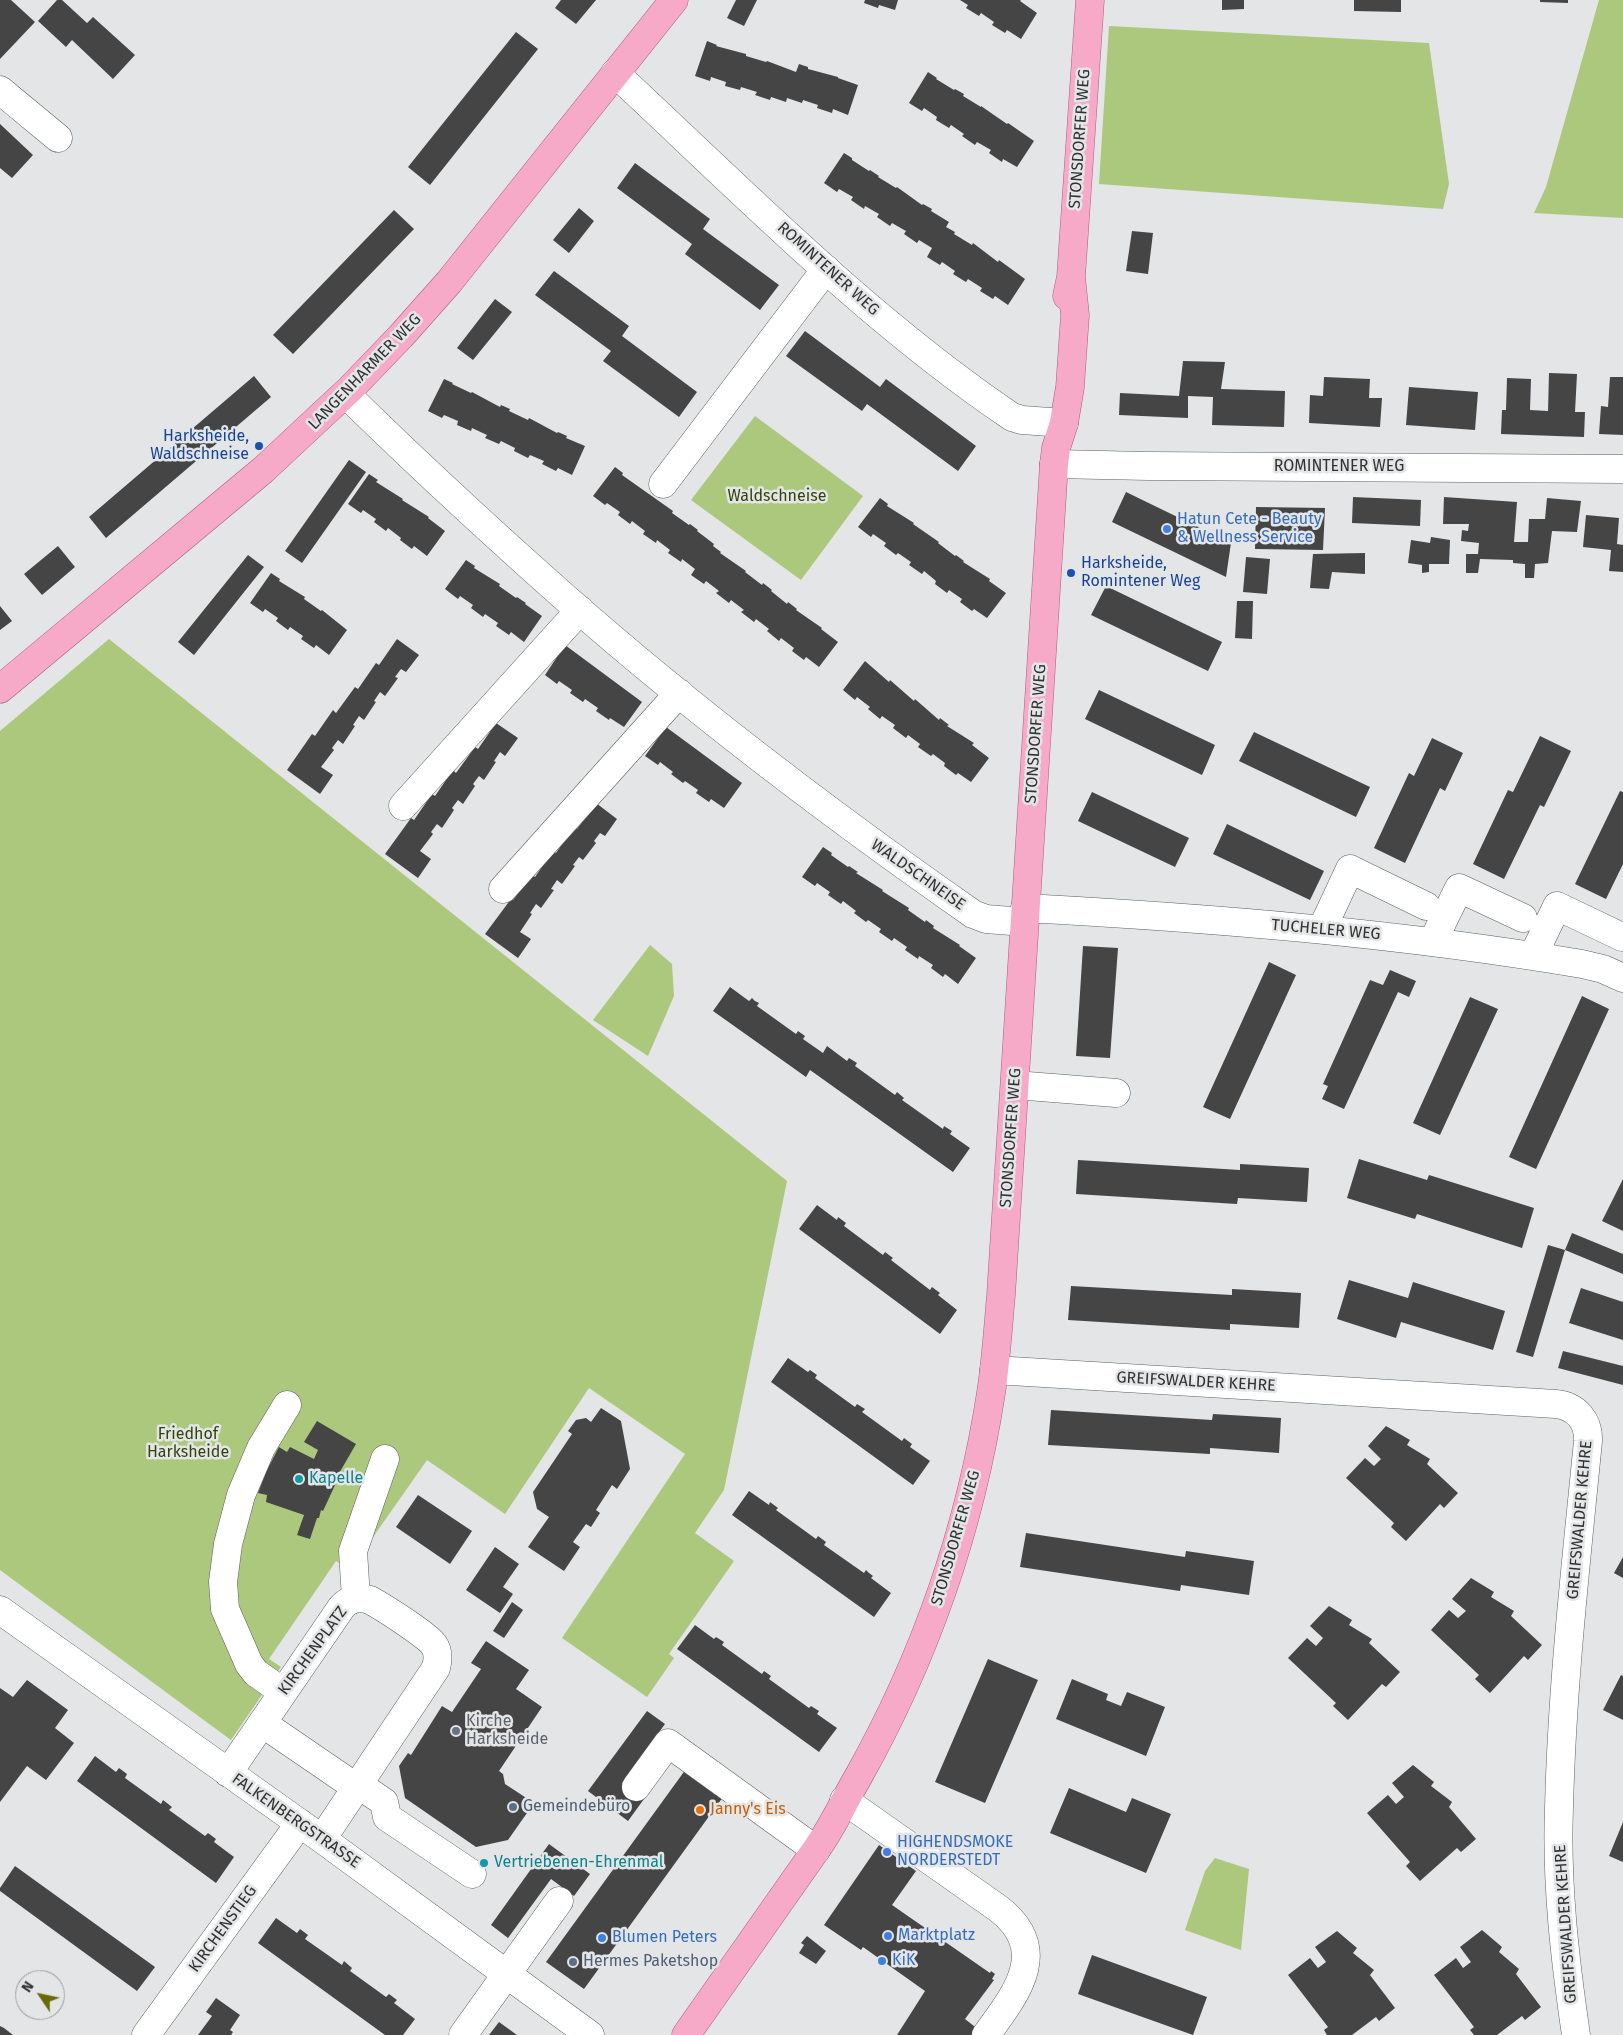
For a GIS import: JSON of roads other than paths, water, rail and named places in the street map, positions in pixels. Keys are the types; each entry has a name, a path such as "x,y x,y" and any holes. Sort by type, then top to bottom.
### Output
{"main road":[{"name":"LANGENHARMER WEG","path":"0,689 245,486 346,394 449,282 674,0"},
{"name":"STONSDORFER WEG","path":"844,1800 876,1744 902,1692 925,1639 952,1562 976,1474 994,1370 1015,1085 1057,439 1070,388 1075,314 1071,277 1090,0"},
{"path":"686,2035 816,1850 844,1800"}],"street":[{"name":"ROMINTENER WEG","path":"615,73 826,269 906,337 1012,417 1022,420 1057,439 1623,470"},
{"path":"0,90 58,138"},
{"path":"663,484 826,269"},
{"name":"WALDSCHNEISE","path":"346,394 470,512 580,610 679,693 812,798 973,914 983,918 1025,915"},
{"path":"403,806 580,610"},
{"path":"503,889 679,693"},
{"path":"1322,929 1350,870 1426,906"},
{"path":"1433,941 1459,888 1523,918"},
{"path":"1533,956 1557,906 1622,937"},
{"name":"TUCHELER WEG","path":"1025,915 1322,929 1433,941 1533,956 1594,967 1623,978"},
{"path":"1015,1085 1116,1093"},
{"name":"GREIFSWALDER KEHRE","path":"994,1370 1548,1403 1567,1406 1580,1416 1586,1426 1588,1437 1563,1706 1558,1807 1562,1914 1576,2035"},
{"path":"283,1692 256,1673 246,1658 225,1608 223,1582 232,1526 246,1483 261,1448 287,1405"},
{"path":"356,1598 353,1550 386,1459"},
{"name":"KIRCHENPLATZ","path":"228,1773 341,1608 348,1602 356,1598 370,1600 427,1638 434,1645 438,1658 434,1672 322,1839"},
{"name":"FALKENBERGSTRASSE","path":"0,1610 300,1823 590,2035"},
{"path":"262,1723 384,1802 387,1817 472,1874"},
{"path":"636,1787 668,1743 816,1850"},
{"path":"844,1800 999,1909 1016,1927 1025,1950 1024,1974 1017,1991 986,2035"},
{"name":"KIRCHENSTIEG","path":"146,2035 300,1823"},
{"path":"463,2035 559,1901"}],"place":[{"name":"Harksheide, Waldschneise","path":"259,446"},
{"name":"Hatun Cete - Beauty & Wellness Service","path":"1167,529"},
{"name":"Harksheide, Romintener Weg","path":"1071,573"},
{"name":"Kapelle","path":"299,1479"},
{"name":"Kirche Harksheide","path":"456,1731"},
{"name":"Gemeindebüro","path":"513,1807"},
{"name":"Janny's Eis","path":"700,1810"},
{"name":"HIGHENDSMOKE NORDERSTEDT","path":"887,1852"},
{"name":"Vertriebenen-Ehrenmal","path":"484,1863"},
{"name":"Marktplatz","path":"888,1936"},
{"name":"Blumen Peters","path":"602,1938"},
{"name":"KiK","path":"882,1961"},
{"name":"Hermes Paketshop","path":"573,1962"}],"park label":[{"name":"Waldschneise","path":"777,497"},
{"name":"Friedhof Harksheide","path":"188,1444"}]}
